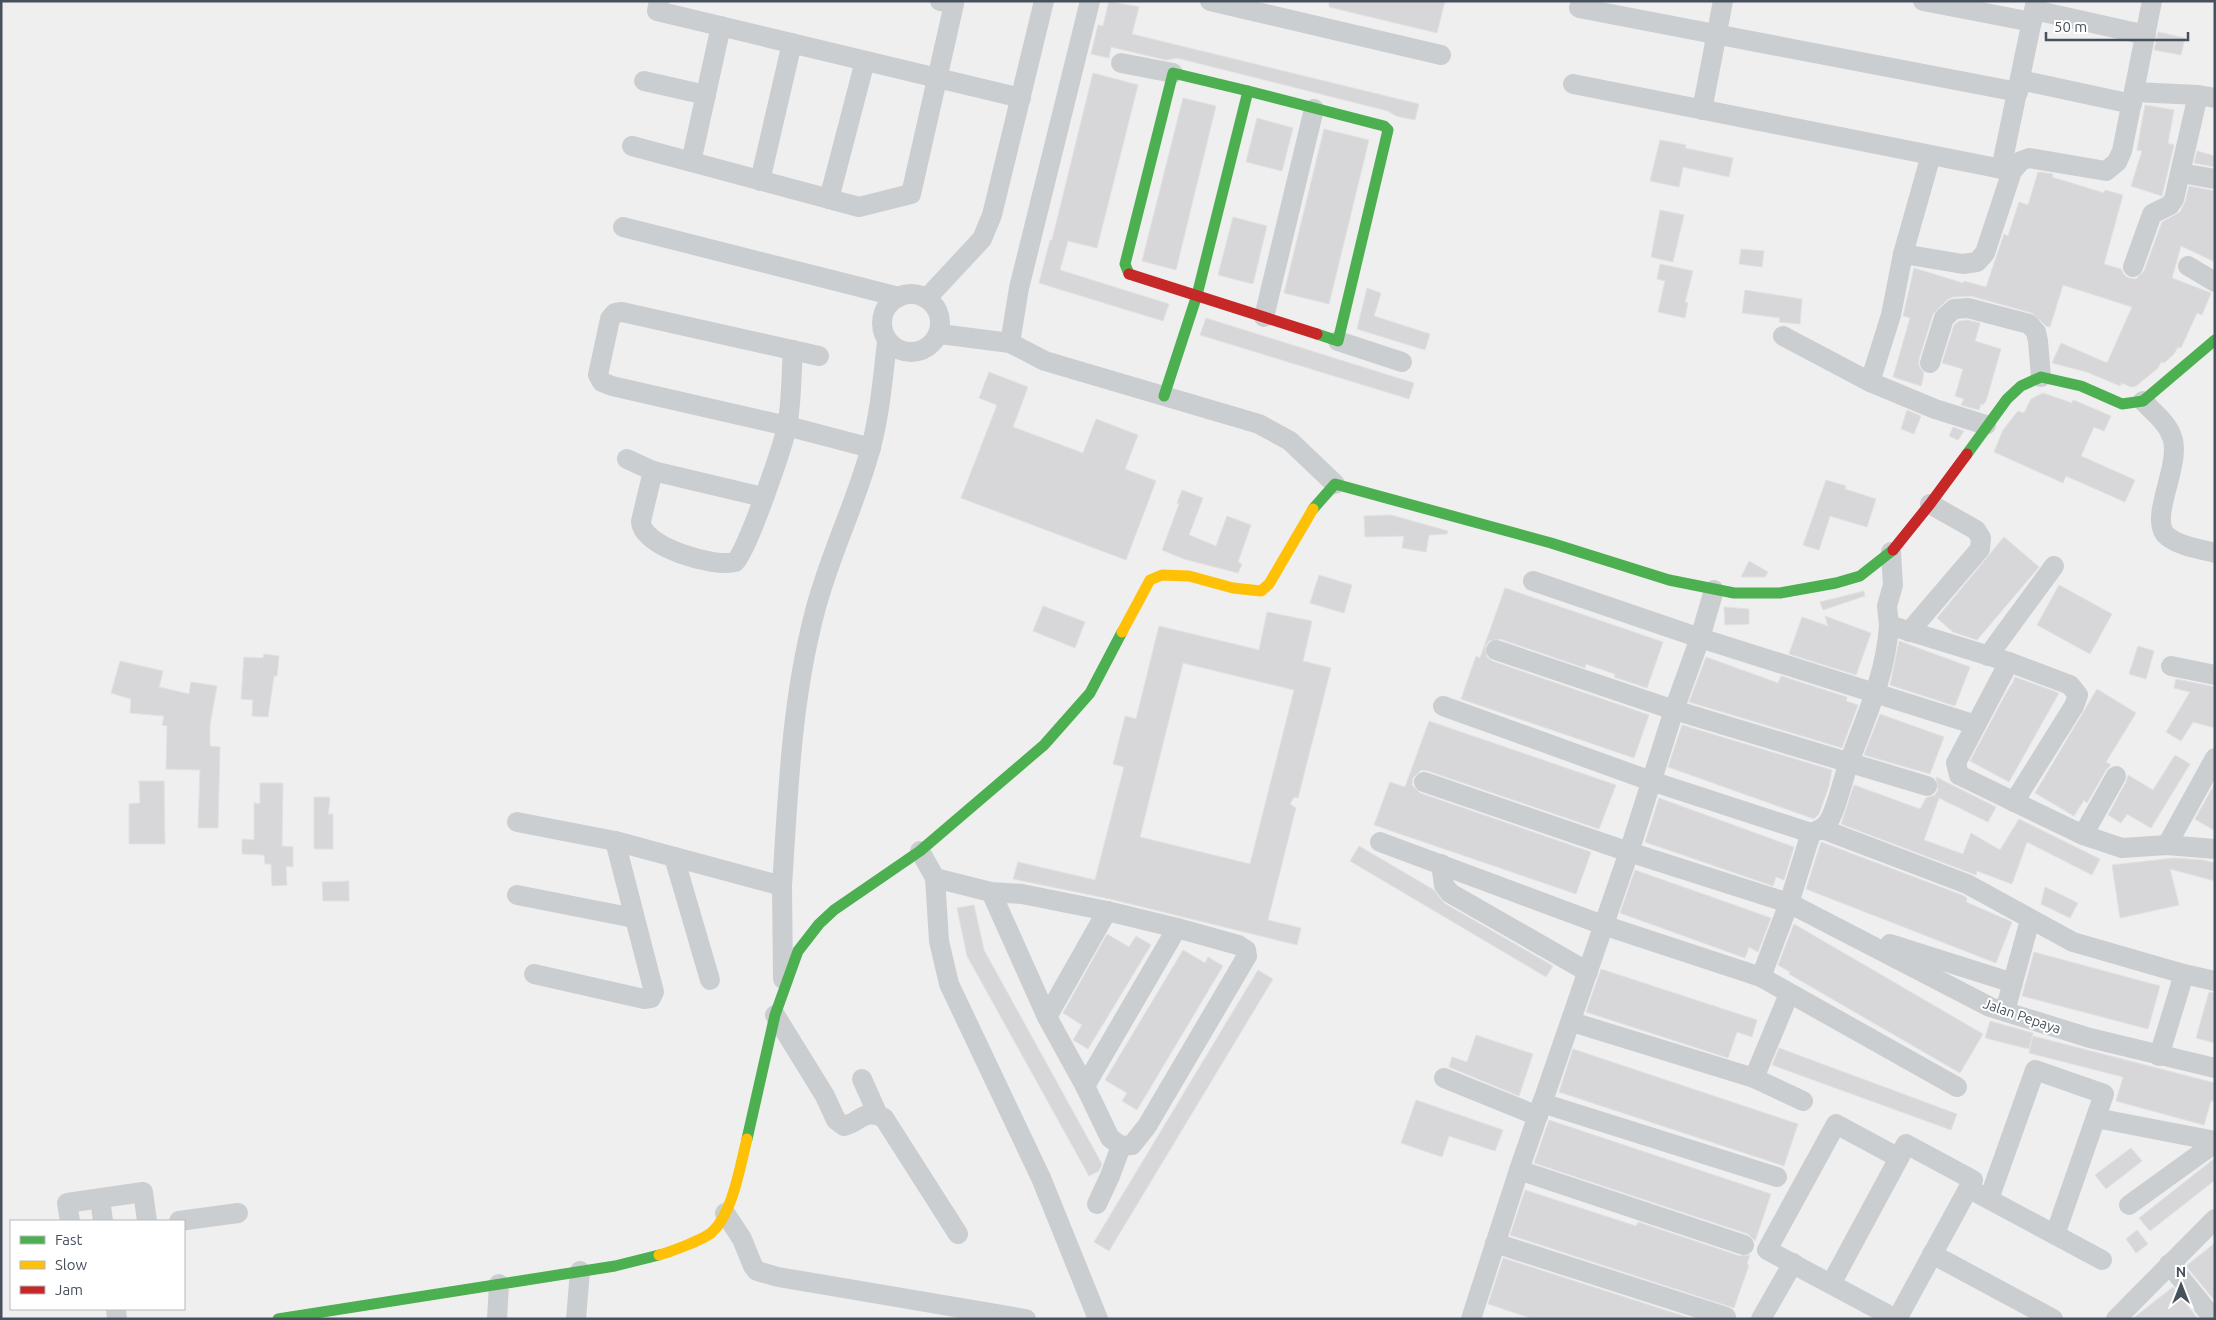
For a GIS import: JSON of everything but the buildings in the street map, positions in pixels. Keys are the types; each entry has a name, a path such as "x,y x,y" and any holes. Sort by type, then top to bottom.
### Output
{"street":[{"path":"659,1 658,11 1021,98"},
{"path":"928,297 982,239 992,215 1044,1"},
{"path":"1010,343 1019,288 1090,1"},
{"path":"1210,1 1441,55"},
{"path":"1702,110 1722,1"},
{"path":"1923,1 2034,11 2146,35"},
{"path":"1572,84 2006,170 2029,158 2106,171 2112,168 2122,151 2152,1"},
{"path":"632,146 859,207 911,194 939,78 950,2"},
{"path":"1579,8 1716,34 2019,86 2133,98 2206,96 2174,200 2170,205 2152,214 2133,267"},
{"path":"1903,254 1963,264 1977,262 1985,252 2006,170 2019,86 2034,11"},
{"path":"691,162 721,26"},
{"path":"760,181 792,43"},
{"path":"829,199 865,61"},
{"path":"1121,63 1248,91 1384,126 1388,130 1338,340"},
{"path":"1173,73 1125,264 1126,272 1402,362"},
{"path":"644,81 706,95"},
{"path":"1164,396 1197,295 1248,91"},
{"path":"1264,317 1314,109"},
{"path":"1870,382 1891,315 1903,254 1931,155"},
{"path":"2181,173 2215,179"},
{"path":"623,227 899,297"},
{"path":"2188,266 2215,282"},
{"path":"783,994 782,886 794,714 799,678 814,613 871,448 878,412 887,342 881,322 888,303 899,297 907,293 928,297 940,313 940,334 926,350 905,353 887,342"},
{"path":"1930,363 1944,318 1954,309 1968,308 2029,324 2036,332 2041,377"},
{"path":"819,356 622,312 615,313 610,319 599,371 602,382 612,386 787,426 871,448"},
{"path":"940,334 1010,343 1045,361 1258,424 1290,441 1335,484 1551,544 1669,580 1734,593 1780,593 1822,586 1860,576 1891,552 1915,520 1930,504 2007,399 2021,386 2041,377 2081,386 2122,404 2143,401 2215,340"},
{"path":"1783,336 1870,382 1936,409 1986,426"},
{"path":"653,471 643,511 641,526 644,531 658,544 691,556 731,563 738,559 755,523 787,426 793,350"},
{"path":"2143,401 2162,420 2172,437 2174,453 2160,521 2164,533 2173,540 2215,553"},
{"path":"627,459 653,471 763,497"},
{"path":"278,1319 615,1266 670,1252 696,1242 712,1233 725,1214 737,1181 775,1015 798,951 818,924 850,897 890,872 920,850 1044,745 1077,710 1090,693 1150,580 1163,574 1187,576 1233,590 1261,592 1269,584 1315,506 1335,484"},
{"path":"1909,632 1980,548 1982,543 1976,530 1930,504"},
{"path":"1761,977 1817,831 1831,817 1876,693 1887,649 1889,625 1887,606 1894,584 1891,552"},
{"path":"1988,656 2054,566"},
{"path":"1533,581 1700,638 1976,725"},
{"path":"1471,1319 1494,1244 1629,852 1714,590"},
{"path":"1889,625 2009,662 2070,685 2078,695 2074,706 2014,802"},
{"path":"1496,650 1674,710 1927,786"},
{"path":"2009,662 1956,763 1960,775 2083,835 2122,848 2167,845 2215,849"},
{"path":"2171,666 2215,675"},
{"path":"1443,706 1651,781 1817,831 1967,884 2073,942 2215,981"},
{"path":"2167,845 2215,758"},
{"path":"2083,835 2116,776"},
{"name":"Jalan Pepaya","path":"1424,782 1629,852 1789,903 1990,1007 2090,1038 2215,1068"},
{"path":"516,822 615,841 782,886"},
{"path":"534,974 644,999 651,998 654,992 615,841"},
{"path":"1380,842 1603,925 1761,977 1957,1087"},
{"path":"920,850 935,878 939,941 949,984 1041,1178 1098,1319"},
{"path":"674,856 710,980"},
{"path":"1441,864 1444,885 1450,893 1588,972"},
{"path":"935,878 991,892 1022,894 1177,928 1238,945 1246,950 1246,956 1147,1126 1132,1145 1120,1146 1110,1138 1085,1086 1047,1017 991,892"},
{"path":"517,895 634,918"},
{"path":"1047,1017 1107,912"},
{"path":"2005,1011 2030,920"},
{"path":"1085,1086 1177,928"},
{"path":"1838,928 2012,983"},
{"path":"2160,1056 2184,974"},
{"path":"1754,1078 1789,994"},
{"path":"775,1015 825,1096 838,1123 844,1126 862,1116 869,1114 878,1115"},
{"path":"1572,1022 1754,1078 1803,1101"},
{"path":"1990,1199 2035,1070 2104,1094 2055,1235"},
{"path":"1444,1078 1540,1110 1777,1177"},
{"path":"862,1079 878,1115 887,1123 958,1234"},
{"path":"2096,1118 2215,1142"},
{"path":"1831,1284 1899,1158 1906,1144 1973,1180 1897,1319 1873,1313 1831,1284 1767,1250 1836,1124 1899,1158"},
{"path":"2129,1205 2215,1142"},
{"path":"1097,1204 1110,1176 1120,1146"},
{"path":"1520,1170 1744,1245"},
{"path":"1968,1188 2102,1260"},
{"path":"70,1220 67,1203 143,1192 147,1220"},
{"path":"100,1199 103,1220"},
{"path":"185,1220 238,1212"},
{"path":"725,1214 742,1239 752,1266 757,1271 778,1277 1026,1319"},
{"path":"2120,1317 2169,1264 2215,1219"},
{"path":"1494,1244 1726,1317"},
{"path":"1932,1254 2052,1319"},
{"path":"1769,1316 1793,1263"},
{"path":"2169,1264 2214,1319"},
{"path":"576,1319 580,1271"},
{"path":"496,1319 499,1284"}],"traffic: fast":[{"path":"1129,274 1125,264 1173,73 1248,91 1197,295 1164,396"},
{"path":"1248,91 1384,126 1388,130 1338,341 1317,334"},
{"path":"1967,454 2007,399 2021,386 2041,377 2081,386 2122,404 2143,401 2215,340"},
{"path":"1313,509 1335,484 1551,543 1669,580 1734,593 1780,593 1836,583 1860,576 1893,550"},
{"path":"747,1139 775,1015 798,951 819,924 834,910 920,851 1044,745 1090,693 1122,632"},
{"path":"278,1319 615,1266 659,1255"}],"traffic: slow":[{"path":"1122,632 1150,580 1162,575 1189,576 1233,588 1261,591 1269,584 1313,509"},
{"path":"659,1255 708,1235 719,1224 735,1188 747,1139"}],"traffic: jam":[{"path":"1129,274 1317,334"},
{"path":"1893,550 1967,454"}]}
